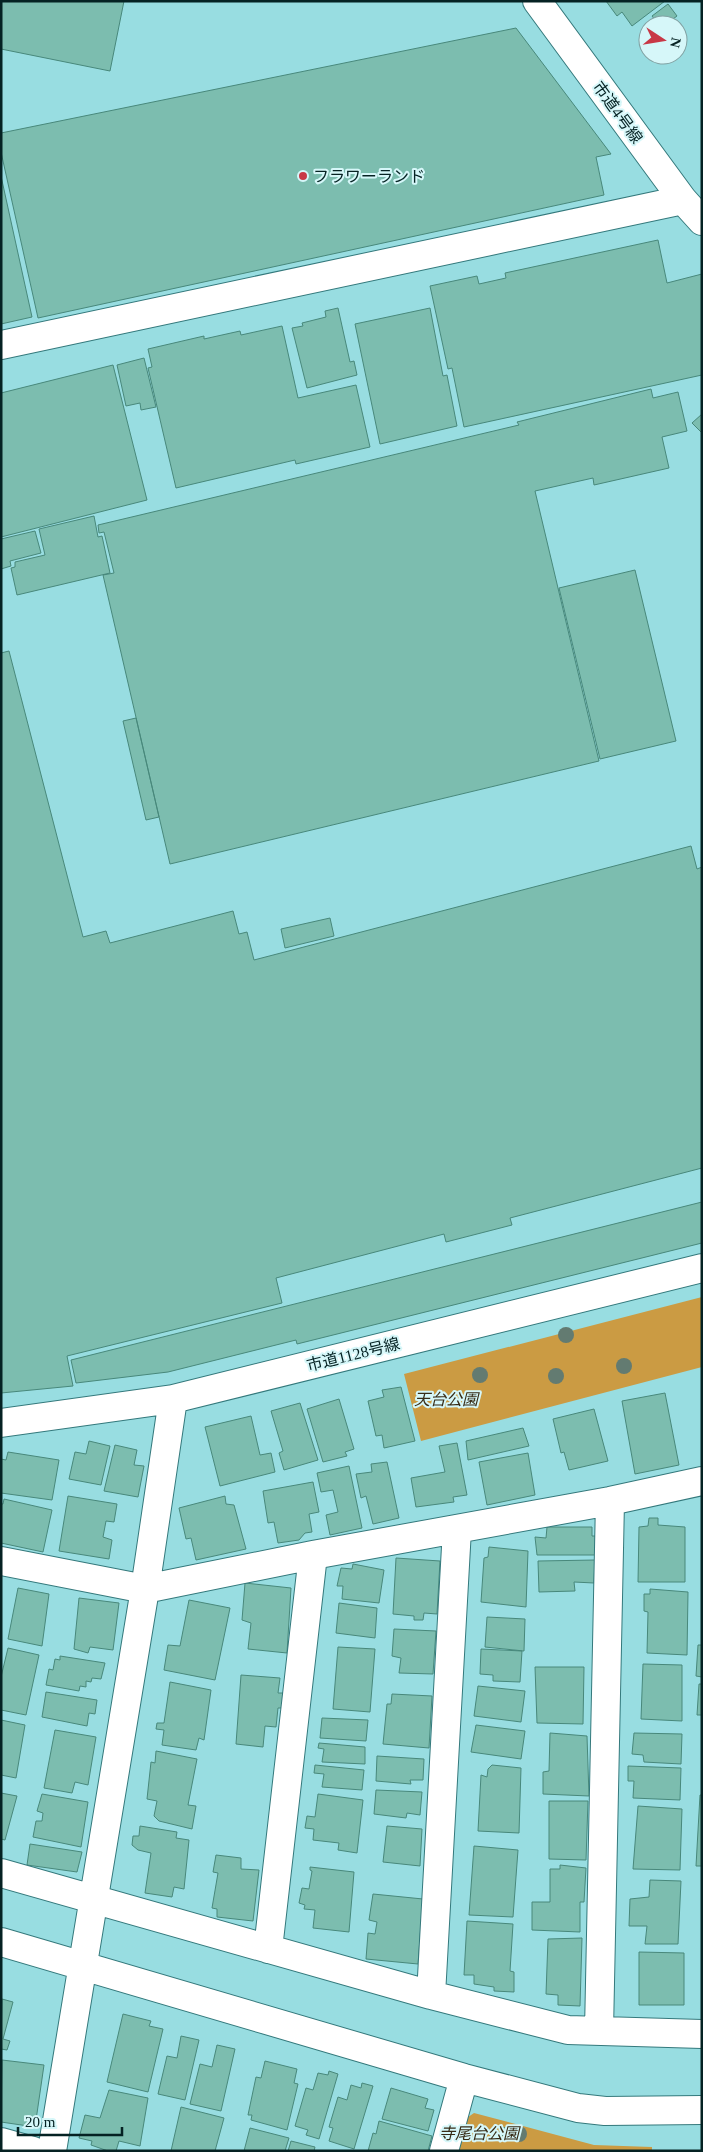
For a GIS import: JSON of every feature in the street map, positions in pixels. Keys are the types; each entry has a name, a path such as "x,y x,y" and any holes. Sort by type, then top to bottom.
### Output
{"street":[{"name":"市道4号線","path":"537,1 683,200 702,221"},
{"path":"1,345 683,200"},
{"name":"市道1128号線","path":"1,1423 172,1399 702,1268"},
{"path":"52,2151 144,1589 172,1399"},
{"path":"1,1561 144,1589 314,1555 610,1501 702,1481"},
{"path":"599,2031 610,1501"},
{"path":"431,1995 457,1529"},
{"path":"268,1949 314,1555"},
{"path":"1,1873 431,1995 568,2030 702,2034"},
{"path":"1,1942 464,2078 578,2108 605,2111 702,2110"},
{"path":"444,2151 464,2078"},
{"path":"1,2142 33,2151"}],"green space":[{"name":"天台公園","path":"702,1297 702,1367 421,1441 404,1374"},
{"name":"寺尾台公園","path":"474,2113 594,2145 652,2147 652,2151 455,2151 461,2122"}],"building":[{"path":"1,1 124,1 110,71 1,49"},
{"path":"606,1 665,1 647,15 638,15 638,21 632,26 622,12 617,16"},
{"path":"668,4 676,15 653,15"},
{"name":"フラワーランド","path":"516,28 611,154 596,157 604,195 38,318 1,152 1,133"},
{"path":"1,176 32,317 1,324"},
{"path":"658,240 667,283 702,274 702,375 464,427 452,368 448,369 430,286 477,276 479,284 506,278 505,273"},
{"path":"338,308 350,362 354,361 357,375 307,388 292,328 303,326 302,323 326,317 325,311"},
{"path":"430,308 443,376 447,375 457,426 380,444 355,324"},
{"path":"282,326 298,398 356,385 370,447 296,464 295,460 176,488 148,368 152,367 148,349 204,336 204,339 240,331 241,335"},
{"path":"144,358 156,407 141,410 140,403 126,406 117,365"},
{"path":"113,365 147,500 1,537 1,393"},
{"path":"651,389 653,398 678,392 687,431 662,437 669,468 594,485 593,478 535,491 599,761 170,864 103,575 114,573 104,532 99,533 98,525 519,425 517,422"},
{"path":"702,414 702,433 692,423"},
{"path":"94,516 98,537 102,536 110,573 17,595 11,568 15,567 15,562 45,555 39,529"},
{"path":"35,531 41,553 10,561 11,566 1,569 1,539"},
{"path":"635,570 676,741 600,759 559,588"},
{"path":"9,651 83,937 106,931 110,943 233,911 239,934 247,932 254,960 691,846 697,869 702,867 702,1168 510,1218 512,1225 446,1242 444,1234 276,1278 282,1303 67,1356 73,1386 1,1393 1,653"},
{"path":"136,718 159,817 146,820 123,721"},
{"path":"330,918 334,936 285,948 281,929"},
{"path":"702,1202 702,1243 297,1344 296,1340 168,1372 76,1383 71,1360"},
{"path":"401,1387 415,1441 384,1448 382,1435 376,1436 368,1401 384,1397 382,1390"},
{"path":"665,1393 679,1465 635,1474 622,1401"},
{"path":"339,1399 354,1449 345,1452 347,1456 323,1462 307,1409"},
{"path":"300,1403 318,1460 284,1470 279,1453 283,1451 271,1411"},
{"path":"594,1409 608,1461 569,1470 564,1452 561,1453 553,1419"},
{"path":"251,1416 260,1455 271,1453 275,1472 220,1486 205,1427"},
{"path":"523,1428 529,1446 468,1460 466,1441"},
{"path":"89,1441 110,1446 101,1485 69,1479 75,1452 86,1454"},
{"path":"457,1443 467,1495 453,1497 454,1502 416,1507 411,1478 445,1472 439,1446"},
{"path":"115,1445 137,1450 134,1465 144,1466 138,1497 104,1491"},
{"path":"8,1452 59,1460 52,1500 1,1493 1,1459 6,1460"},
{"path":"528,1453 535,1495 487,1505 479,1462"},
{"path":"387,1462 399,1518 373,1524 366,1496 361,1498 356,1474 372,1472 371,1464"},
{"path":"349,1466 362,1528 330,1535 326,1515 338,1512 333,1490 321,1492 317,1473"},
{"path":"313,1482 319,1512 309,1514 312,1532 305,1533 299,1540 278,1543 274,1522 268,1523 263,1491"},
{"path":"68,1496 117,1504 114,1522 106,1521 103,1537 112,1540 109,1559 59,1551"},
{"path":"225,1496 226,1504 234,1505 246,1549 196,1560 191,1538 186,1539 179,1508"},
{"path":"4,1499 52,1510 43,1552 1,1543 1,1504 3,1504"},
{"path":"649,1518 658,1518 658,1525 685,1527 685,1582 638,1582 639,1527 648,1526"},
{"path":"547,1527 592,1527 592,1536 596,1536 595,1555 537,1555 535,1537 546,1538"},
{"path":"489,1547 528,1551 526,1607 481,1602 484,1558 488,1557"},
{"path":"396,1558 440,1561 437,1614 424,1613 423,1620 414,1620 414,1616 393,1614"},
{"path":"595,1560 594,1583 574,1582 575,1591 539,1592 538,1561"},
{"path":"353,1564 384,1570 379,1603 342,1599 343,1586 337,1586 341,1568 352,1569"},
{"path":"245,1583 291,1588 287,1653 248,1649 251,1623 242,1620"},
{"path":"18,1588 49,1594 42,1646 8,1639"},
{"path":"650,1589 688,1592 687,1655 647,1653 648,1612 644,1611 644,1594 650,1594"},
{"path":"79,1598 119,1603 113,1650 90,1647 88,1653 74,1649"},
{"path":"189,1600 230,1608 215,1680 164,1670 168,1645 180,1646"},
{"path":"339,1603 377,1608 375,1638 336,1633"},
{"path":"487,1617 525,1619 524,1651 485,1647"},
{"path":"394,1629 436,1631 433,1674 399,1673 401,1658 392,1656"},
{"path":"698,1645 702,1645 702,1677 696,1676"},
{"path":"338,1647 375,1649 370,1712 333,1709"},
{"path":"8,1648 39,1655 26,1715 1,1710 1,1677"},
{"path":"481,1649 522,1651 520,1682 493,1681 493,1675 480,1674"},
{"path":"60,1656 105,1663 101,1679 92,1678 91,1682 86,1681 86,1687 80,1686 79,1691 46,1685 49,1669 53,1670 55,1659 60,1660"},
{"path":"643,1664 682,1665 682,1721 641,1719"},
{"path":"535,1667 584,1667 583,1724 537,1723"},
{"path":"241,1675 280,1678 278,1693 283,1693 283,1708 278,1708 276,1727 265,1726 263,1747 236,1744"},
{"path":"170,1682 211,1690 204,1740 199,1738 196,1750 162,1745 164,1730 156,1729 157,1723 164,1723"},
{"path":"699,1684 702,1684 702,1715 697,1715"},
{"path":"478,1686 525,1691 521,1722 474,1716"},
{"path":"46,1692 97,1700 95,1714 89,1713 87,1726 42,1717"},
{"path":"392,1694 432,1696 429,1748 383,1744 387,1704 391,1704"},
{"path":"322,1718 368,1720 366,1741 320,1738"},
{"path":"1,1720 25,1725 16,1778 1,1775"},
{"path":"476,1725 525,1731 521,1759 471,1752"},
{"path":"55,1730 96,1737 88,1785 75,1782 72,1793 44,1788"},
{"path":"550,1733 587,1736 589,1796 543,1794 543,1772 549,1771"},
{"path":"634,1733 682,1734 681,1764 644,1762 643,1755 632,1754"},
{"path":"319,1743 365,1747 365,1764 322,1762 324,1749 318,1748"},
{"path":"156,1751 197,1759 188,1805 196,1806 192,1829 159,1821 154,1816 157,1801 147,1799 151,1762 155,1763"},
{"path":"377,1756 424,1759 423,1780 410,1780 411,1784 376,1781"},
{"path":"315,1765 364,1770 362,1790 322,1787 324,1774 314,1773"},
{"path":"492,1765 521,1768 519,1833 478,1831 481,1775 487,1777 488,1769"},
{"path":"628,1766 681,1768 680,1800 633,1798 634,1781 628,1781"},
{"path":"376,1790 422,1792 420,1815 407,1813 406,1818 374,1814"},
{"path":"1,1793 17,1796 5,1840 1,1839"},
{"path":"42,1794 88,1802 81,1847 33,1837 36,1821 42,1821 43,1813 37,1811"},
{"path":"318,1794 363,1800 357,1853 338,1850 339,1843 313,1840 314,1829 305,1828 307,1816 315,1817"},
{"path":"700,1795 702,1795 702,1866 696,1866"},
{"path":"549,1801 588,1801 586,1860 549,1859"},
{"path":"638,1806 682,1809 680,1870 633,1869"},
{"path":"140,1826 177,1832 176,1838 189,1840 184,1889 174,1887 172,1897 145,1893 151,1853 138,1850 132,1845 133,1836 139,1836"},
{"path":"387,1826 422,1829 420,1866 383,1862"},
{"path":"30,1844 82,1852 77,1872 27,1865"},
{"path":"474,1846 518,1850 513,1917 469,1915"},
{"path":"216,1855 241,1858 241,1869 259,1870 253,1921 217,1917 217,1909 212,1908 218,1873 213,1872"},
{"path":"560,1865 586,1868 584,1902 580,1902 580,1932 532,1930 532,1902 550,1902 550,1869 560,1869"},
{"path":"310,1867 354,1872 349,1932 313,1928 315,1910 304,1909 305,1905 299,1903 302,1888 309,1889 312,1871"},
{"path":"650,1880 681,1881 678,1944 645,1944 647,1926 629,1926 630,1899 649,1897"},
{"path":"373,1894 423,1899 418,1964 366,1959 368,1933 375,1934 377,1922 369,1920"},
{"path":"467,1921 513,1924 510,1971 514,1972 514,1992 494,1991 494,1987 474,1984 474,1975 464,1975"},
{"path":"582,1938 580,2006 558,2005 558,1995 546,1994 548,1939"},
{"path":"639,1952 684,1953 684,2005 639,2005"},
{"path":"2,1999 13,2002 3,2039 10,2041 7,2050 1,2049"},
{"path":"123,2014 151,2021 149,2026 163,2029 148,2092 107,2082"},
{"path":"181,2036 199,2040 185,2100 158,2094 167,2056 177,2058"},
{"path":"217,2045 235,2049 221,2111 190,2104 200,2064 212,2067"},
{"path":"2,2060 44,2065 35,2127 1,2122"},
{"path":"265,2061 297,2069 294,2083 298,2084 287,2130 251,2120 252,2115 248,2115 256,2077 261,2078"},
{"path":"329,2071 338,2074 319,2139 306,2135 308,2130 295,2126 306,2088 313,2090 318,2073 328,2075"},
{"path":"362,2083 373,2086 354,2149 329,2141 333,2128 329,2127 338,2097 347,2100 351,2085 361,2088"},
{"path":"391,2088 428,2099 425,2108 434,2110 428,2131 382,2119"},
{"path":"109,2090 148,2098 140,2146 119,2141 116,2151 108,2151 91,2145 92,2141 79,2138 85,2115 100,2118"},
{"path":"181,2107 224,2118 215,2151 171,2151"},
{"path":"379,2121 432,2136 428,2151 368,2151 373,2133 376,2134"},
{"path":"502,2127 510,2129 508,2137 501,2135"},
{"path":"250,2128 289,2138 285,2151 244,2151"},
{"path":"291,2141 315,2147 314,2151 288,2151"}],"place":[{"name":"フラワーランド","path":"303,176"}]}
